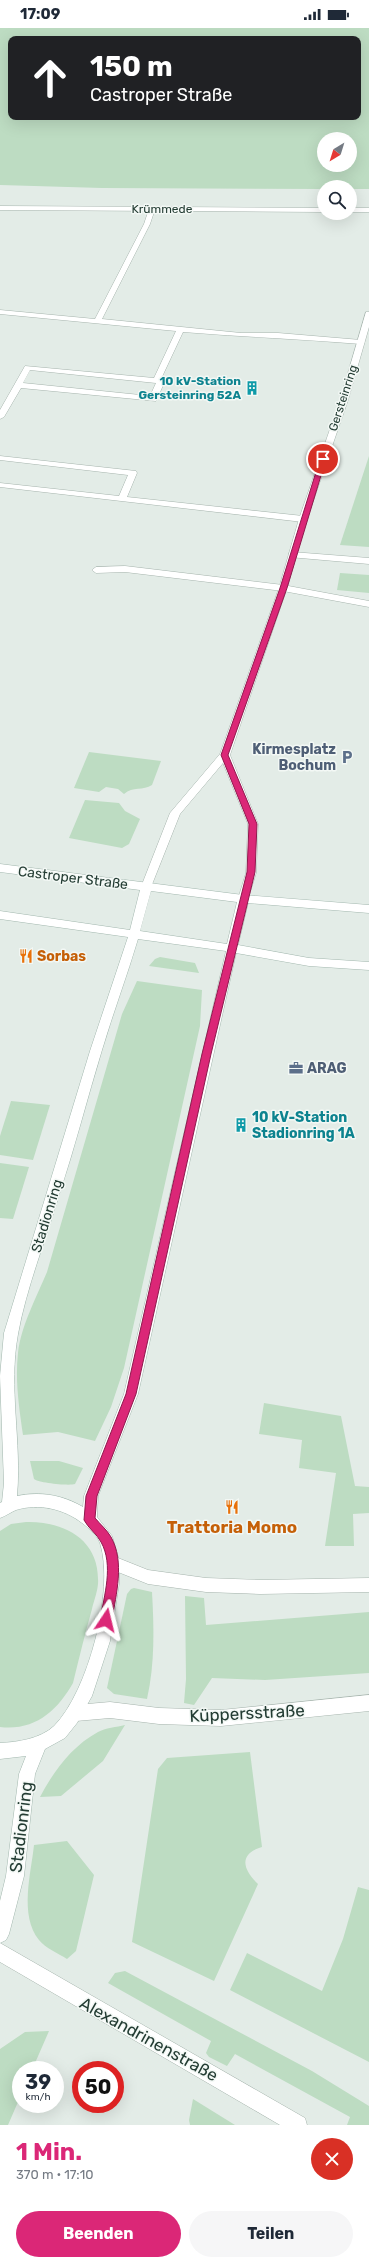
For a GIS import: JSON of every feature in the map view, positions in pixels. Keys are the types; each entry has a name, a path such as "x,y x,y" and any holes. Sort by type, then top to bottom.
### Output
{"street":[{"name":"Krümmede","path":"0,208 317,210"},
{"path":"97,321 147,224 152,209"},
{"path":"357,210 369,210"},
{"path":"0,312 181,330 361,342"},
{"name":"Gersteinring","path":"146,887 175,813 225,755 283,588 303,519 369,314"},
{"path":"157,380 181,330"},
{"path":"0,417 18,385 28,368 161,381 153,399 18,385"},
{"path":"0,458 133,473 122,499"},
{"path":"0,485 303,519"},
{"path":"292,555 369,561"},
{"path":"96,570 125,569 283,588 369,604"},
{"path":"90,1520 91,1496 131,1394 243,899 251,872 253,824 225,755"},
{"name":"Castroper Straße","path":"0,868 243,899 369,909"},
{"name":"Castroper Straße","path":"134,934 146,887"},
{"path":"0,915 232,948 309,962 369,966"},
{"name":"Stadionring","path":"4,1508 12,1484 11,1450 4,1381 11,1334 76,1123 91,1065 134,934"},
{"name":"Stadionring","path":"0,1751 11,1751 39,1744 59,1732 76,1713 91,1679 104,1632 112,1584 113,1563 107,1540 90,1520 62,1503 34,1500 4,1508"},
{"path":"113,1563 148,1577 206,1584 260,1587 369,1585"},
{"name":"Küppersstraße","path":"76,1713 110,1710 159,1716 221,1718 369,1703"},
{"name":"Stadionring","path":"0,1934 15,1876 27,1774 39,1744"},
{"name":"Alexandrinenstraße","path":"0,1952 80,2001 184,2058 298,2125"}],"green space":[{"path":"0,28 369,28 369,189 357,189 357,180 317,180 317,189 102,188 0,185"},
{"path":"369,456 369,547 340,545"},
{"path":"340,573 369,575 369,593 337,590"},
{"path":"89,752 161,761 152,785 149,787 131,790 124,794 118,789 106,787 99,792 74,788"},
{"path":"85,800 119,803 125,811 140,819 129,844 122,848 69,838"},
{"path":"160,957 195,963 199,973 149,966 155,959"},
{"path":"137,981 202,990 200,1026 124,1368 111,1407 95,1441 58,1432 23,1435 17,1384 17,1363 22,1332 47,1272 122,1014"},
{"path":"11,1101 50,1105 33,1160 0,1155 0,1136"},
{"path":"0,1163 29,1167 13,1219 0,1218"},
{"path":"264,1403 341,1416 355,1486 369,1487 369,1513 353,1514 354,1546 325,1546 336,1473 299,1468 302,1440 259,1434"},
{"path":"30,1461 59,1461 83,1468 75,1484 54,1484 34,1479"},
{"path":"39,1522 65,1529 76,1535 85,1543 92,1553 96,1565 98,1586 73,1683 67,1693 44,1717 24,1726 0,1727 0,1531 11,1524"},
{"path":"134,1588 152,1592 153,1646 150,1686 147,1699 114,1694 107,1688 127,1594"},
{"path":"185,1596 204,1598 206,1625 369,1612 369,1673 265,1680 212,1678 194,1705 184,1703 186,1679"},
{"path":"125,1725 103,1761 61,1796 40,1797 57,1769 80,1745 101,1731"},
{"path":"250,1752 262,1847 249,1854 245,1863 249,1873 258,1884 214,1981 132,1942 158,1769 167,1758"},
{"path":"67,1841 94,1875 76,1951 67,1959 42,1943 33,1930 29,1919 28,1894 34,1845"},
{"path":"358,1887 369,1890 369,2062 230,1990 247,1953 322,1991 343,1939"},
{"path":"125,1971 312,2071 369,2106 369,2125 347,2125 350,2117 235,2054 227,2066 209,2057 206,2053 211,2041 108,1983 115,1973"},
{"path":"49,2031 36,2061 12,2061 13,2113 8,2125 0,2125 0,2049 25,2032"},
{"path":"193,2099 235,2125 190,2125 189,2120"}],"place":[{"name":"10 kV-Station Gersteinring 52A","path":"252,388"},
{"name":"Kirmesplatz Bochum","path":"347,757"},
{"name":"Sorbas","path":"26,956"},
{"name":"ARAG","path":"296,1068"},
{"name":"10 kV-Station Stadionring 1A","path":"241,1125"},
{"name":"Trattoria Momo","path":"232,1507"}],"route":[{"path":"106,1620 112,1584 113,1563 107,1540 90,1520 91,1496 131,1394 207,1054 243,899 251,872 253,824 225,755 283,588 303,519 323,459"}]}
